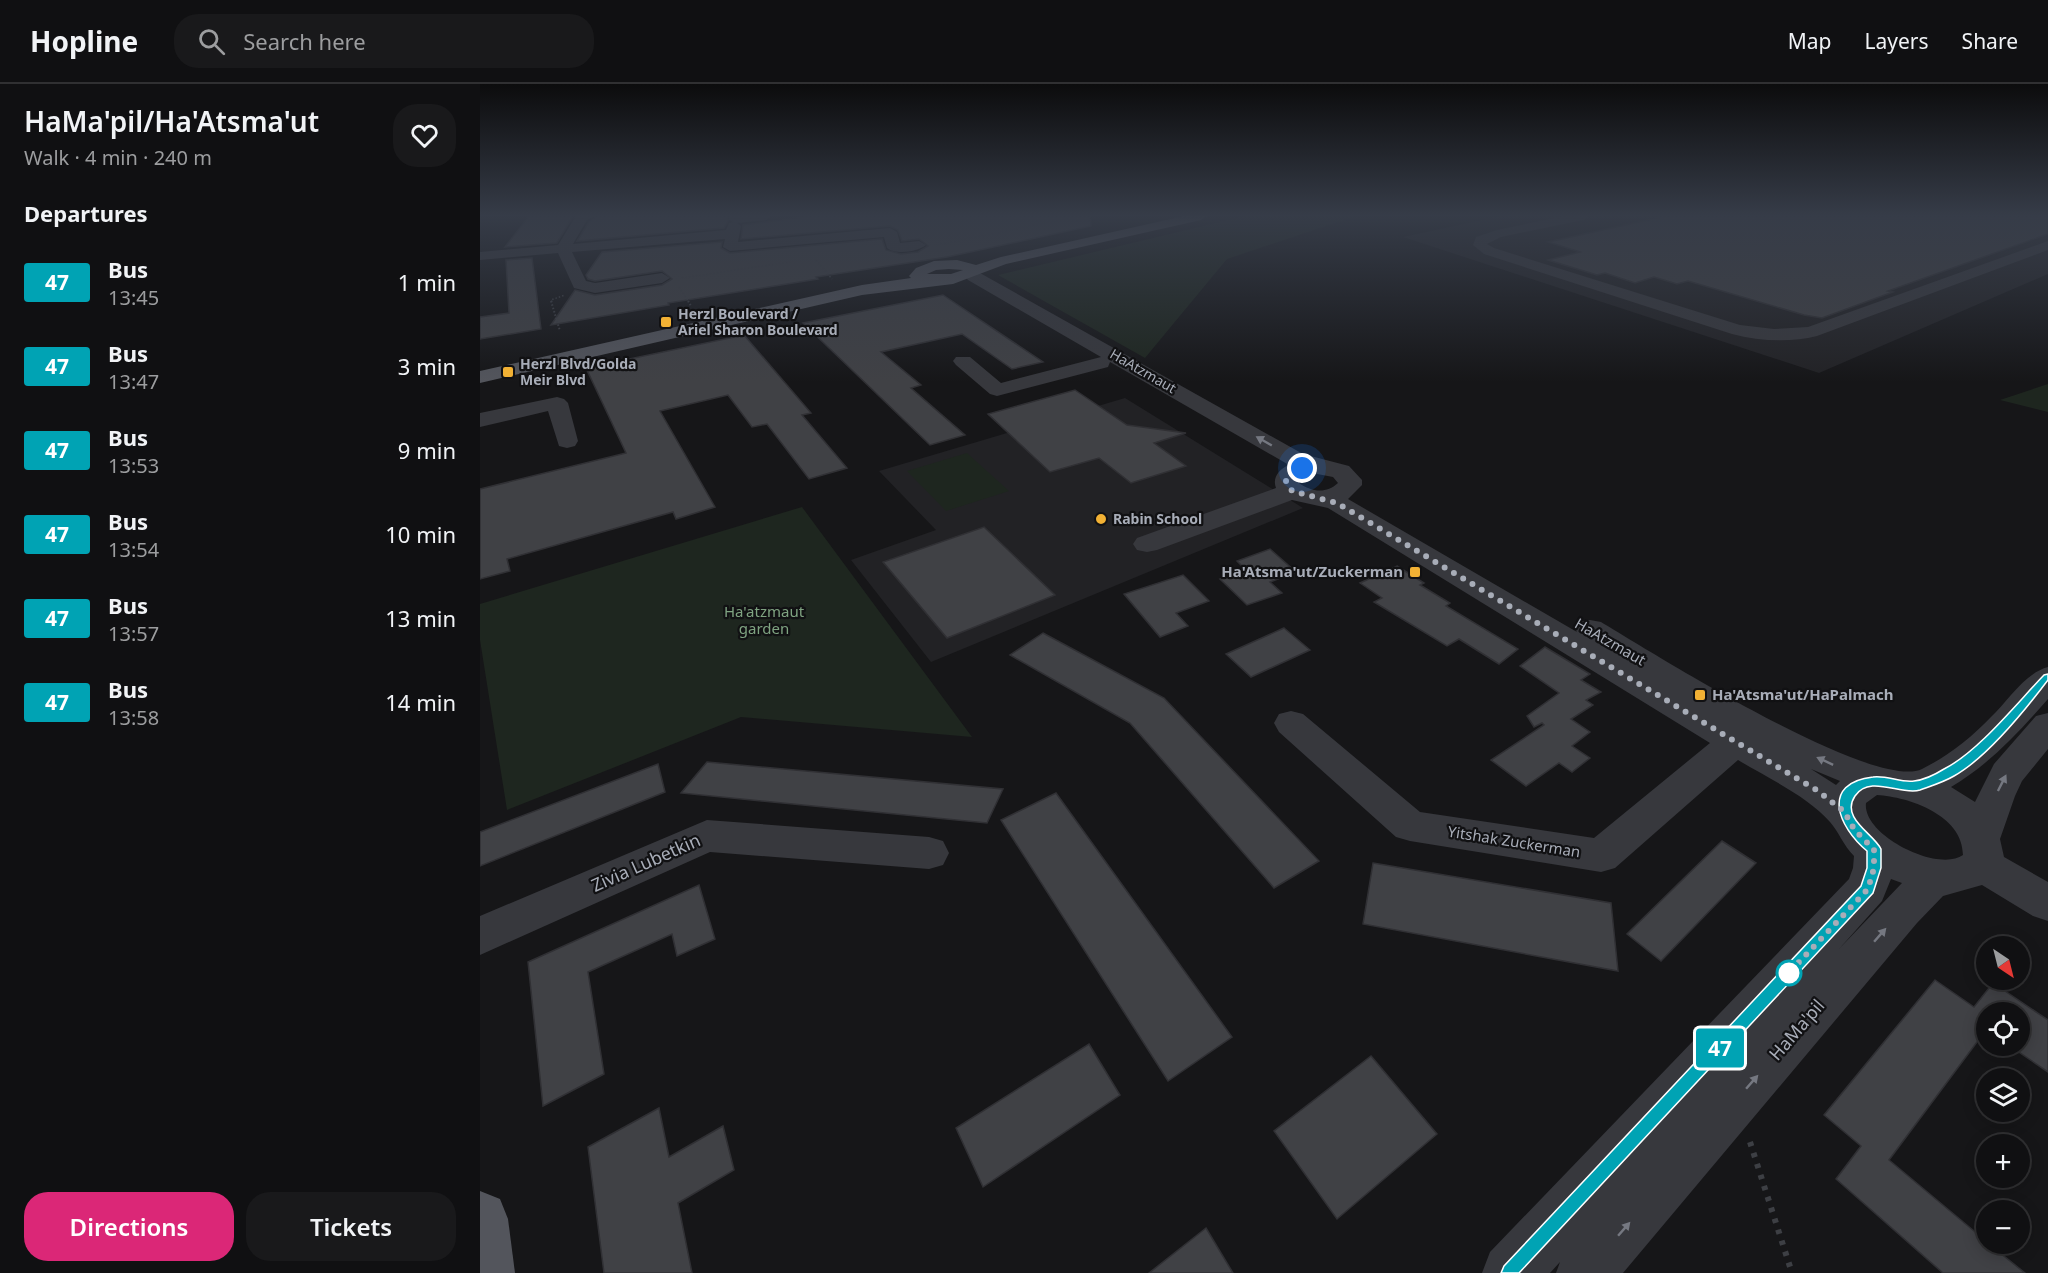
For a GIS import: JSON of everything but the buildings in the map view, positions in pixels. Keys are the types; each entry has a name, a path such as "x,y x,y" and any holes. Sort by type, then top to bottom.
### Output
{"main road":[{"path":"480,376 942,271"},
{"path":"480,367 602,340 936,273 971,272"},
{"path":"480,361 602,340"},
{"path":"480,1219 486,1273"}],"street":[{"path":"574,271 580,285 595,288 662,278"},
{"path":"1554,271 1738,330 1790,335 1811,332 1976,271"},
{"name":"HaAtzmaut","path":"971,272 973,277 1295,459 1341,471 1350,480 1313,488"},
{"name":"HaAtzmaut","path":"936,273 974,288 1818,791 1860,831 1904,866 1929,875 1968,859 1970,822 1954,808 1897,784 1827,762 1754,725 1360,496 1313,488"},
{"path":"963,361 997,390 1101,363"},
{"path":"480,420 557,403 567,441"},
{"path":"1147,544 1313,488 1302,468 1317,466"},
{"path":"1511,1273 1868,889 1874,868 1860,831 1845,807 1848,794 1859,785 1897,784 1950,772 1971,758 2048,678"},
{"name":"Yitshak Zuckerman","path":"1291,723 1410,826 1601,856 1734,743"},
{"path":"2048,725 2007,774 1968,859 2048,903"},
{"name":"Zivia Lubetkin","path":"480,936 707,836 929,853"},
{"name":"HaMa'pil","path":"1585,1273 1902,910 1928,884 1968,859"}],"path":[{"path":"692,306 674,279 726,271"},
{"path":"826,271 835,282"},
{"path":"560,331 551,300 586,287"},
{"path":"1737,1100 1792,1273"}],"shaded area":[{"path":"1508,271 2048,271 2048,274 1819,373"},
{"name":"Rabin School","path":"1125,398 1303,508 931,662 851,560 936,530 879,471"}],"green space":[{"path":"1013,271 1217,271 1145,358 998,275"},
{"path":"2048,384 2048,412 2000,400"},
{"path":"967,453 1009,491 946,511 907,471"},
{"name":"Ha'atzmaut garden","path":"802,507 972,737 741,717 507,810 480,640 480,604"}],"bus line":[{"name":"47","path":"1511,1273 1868,889 1874,868 1874,849 1849,822 1845,807 1848,794 1859,785 1874,781 1893,782 1914,787 1950,772 1971,758 1990,740 2048,678"}],"place":[{"name":"Herzl Boulevard / Ariel Sharon Boulevard","path":"666,322"},
{"name":"Herzl Blvd/Golda Meir Blvd","path":"508,372"},
{"name":"Rabin School","path":"1101,519"},
{"name":"Ha'Atsma'ut/Zuckerman","path":"1415,572"},
{"name":"Ha'Atsma'ut/HaPalmach","path":"1700,695"}],"route":[{"path":"1302,468 1293,471 1288,476 1287,486 1292,491 1300,495 1337,503 1734,743 1787,772 1837,804 1846,813 1849,822 1874,849 1874,868 1868,889 1786,976 1789,973"}]}
